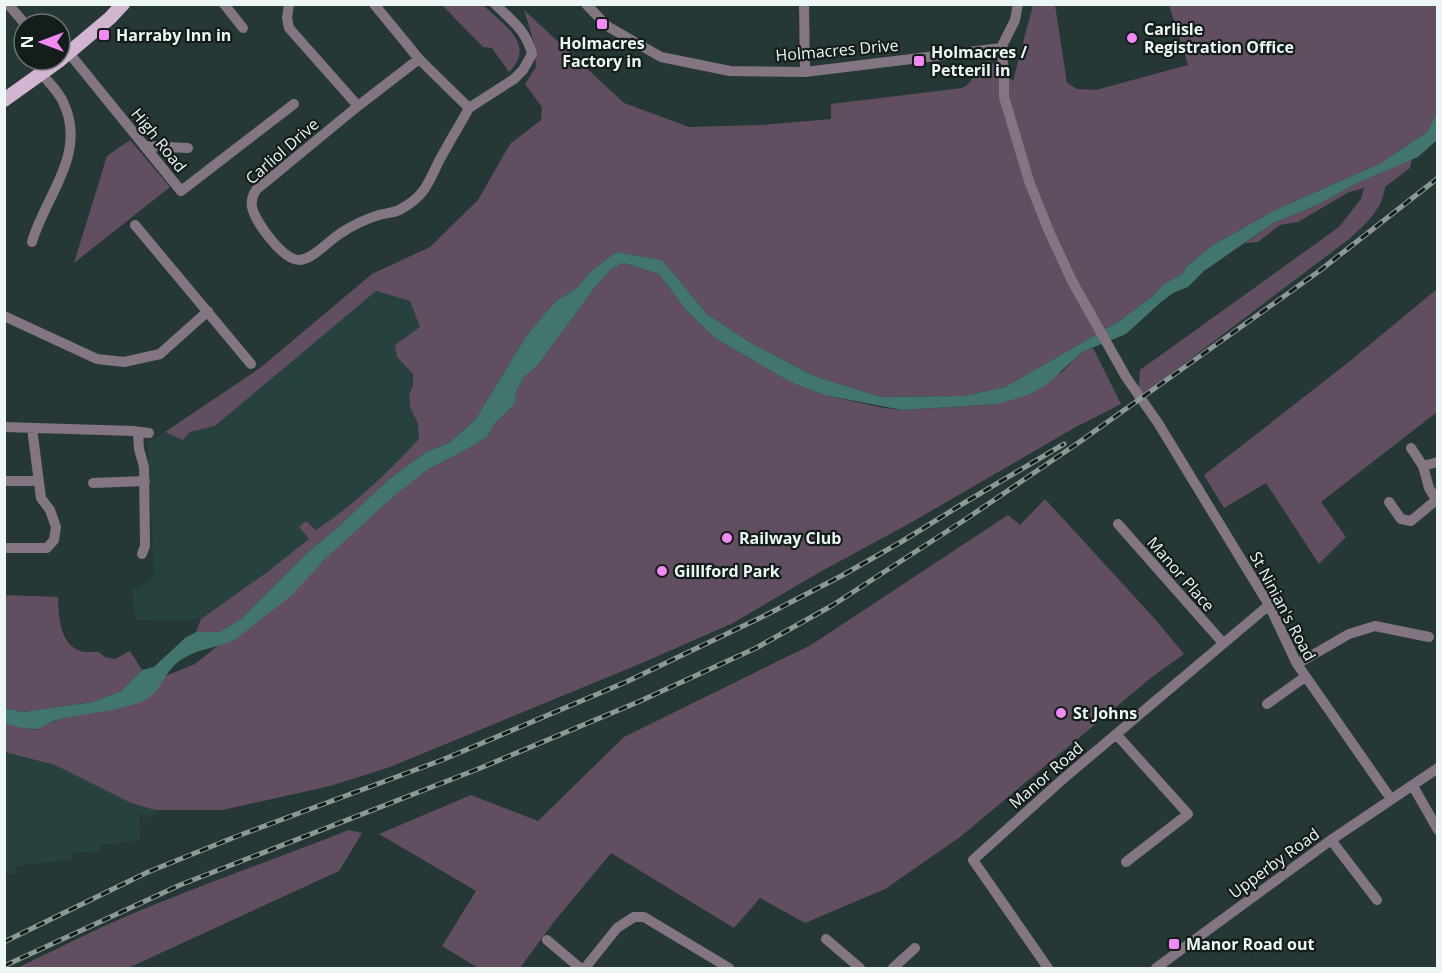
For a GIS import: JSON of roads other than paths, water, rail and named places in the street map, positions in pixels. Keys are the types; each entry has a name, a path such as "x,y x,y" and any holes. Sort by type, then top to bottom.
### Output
{"main road":[{"path":"72,49 123,4"},
{"path":"4,100 45,72"}],"street":[{"path":"224,4 243,28"},
{"path":"289,4 287,18 289,28 358,106"},
{"path":"374,4 420,59 469,108"},
{"name":"Holmacres Drive","path":"586,4 607,26 660,57 730,71 805,72 1000,48"},
{"path":"804,4 805,72"},
{"path":"1000,48 1015,20 1018,4"},
{"name":"Carliol Drive","path":"420,59 358,106 256,190 252,196 253,211 278,249 288,257 298,260 308,258 357,224 399,211 417,198 429,184 442,154 469,108 514,79 523,70 532,54 528,40 522,31 495,5"},
{"name":"St Ninian's Road","path":"1000,48 1004,72 1004,97 1029,181 1072,281 1126,377 1158,423 1269,605 1305,677 1391,799"},
{"name":"High Road","path":"72,71 144,146 181,191 294,104"},
{"path":"32,242 38,223 63,176 71,143 70,122 64,103 42,74"},
{"path":"144,146 188,148"},
{"path":"135,225 251,364"},
{"path":"4,316 97,358 124,362 160,354 208,310"},
{"path":"4,428 144,433 144,546 142,554"},
{"path":"5,548 46,548 54,540 56,527 50,510 41,498 32,428"},
{"path":"1389,502 1401,519 1411,521 1436,502 1429,488 1423,466 1411,448"},
{"path":"1423,466 1437,462"},
{"path":"4,481 38,481"},
{"path":"93,483 145,481"},
{"name":"Manor Place","path":"1118,524 1223,644"},
{"name":"Manor Road","path":"1048,969 973,860 1116,734 1269,605"},
{"path":"1297,664 1349,634 1375,626 1429,637"},
{"path":"1267,704 1305,677"},
{"path":"1116,734 1188,814 1126,862"},
{"name":"Upperby Road","path":"1156,969 1331,840 1437,768"},
{"path":"1413,786 1437,831"},
{"path":"1331,840 1377,900"},
{"path":"585,969 617,928 634,916 644,917 729,969"},
{"path":"826,939 860,969"},
{"path":"546,940 580,969"},
{"path":"893,969 915,948"}],"railway":[{"path":"4,966 180,885 478,769 638,702 756,648 833,605 1078,443 1318,272 1438,178"},
{"path":"4,942 148,872 442,760 626,682 768,614 843,575 1064,444"}],"place":[{"name":"Holmacres Factory in","path":"602,24"},
{"name":"Harraby Inn in","path":"104,35"},
{"name":"Carlisle Registration Office","path":"1132,38"},
{"name":"Holmacres / Petteril in","path":"919,61"},
{"name":"Railway Club","path":"727,538"},
{"name":"Gilllford Park","path":"662,571"},
{"name":"St Johns","path":"1061,713"},
{"name":"Manor Road out","path":"1174,944"}]}
